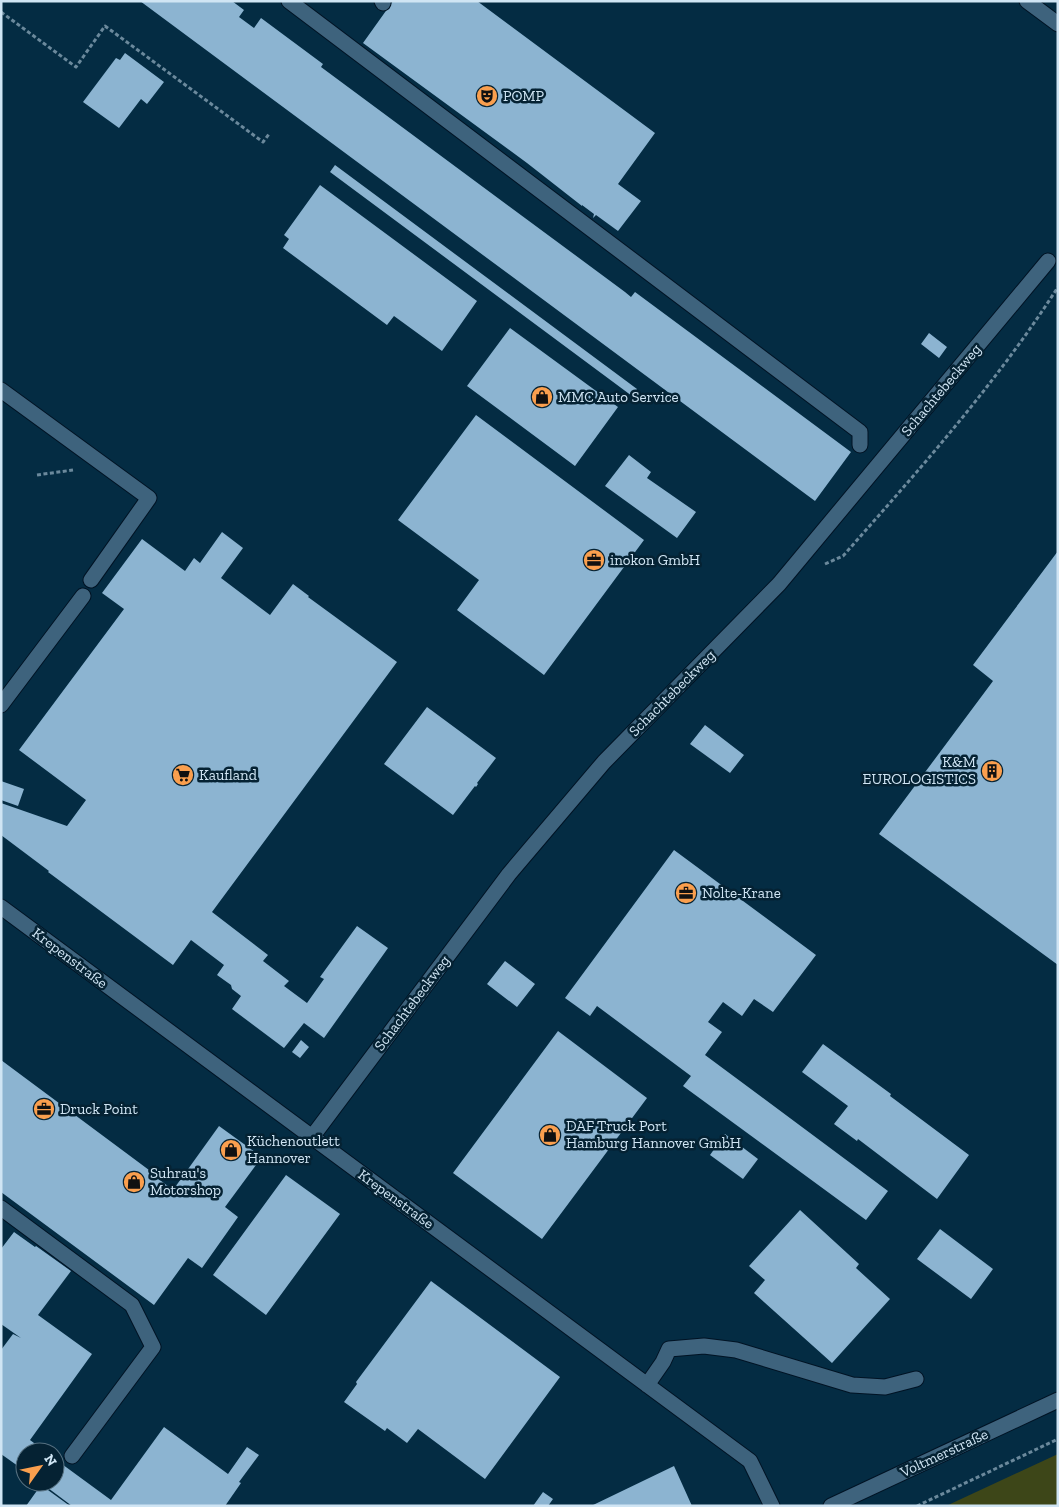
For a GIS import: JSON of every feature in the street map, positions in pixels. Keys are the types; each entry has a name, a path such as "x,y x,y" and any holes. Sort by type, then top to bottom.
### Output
{"street":[{"path":"289,1 860,432 860,444"},
{"path":"1028,1 1058,24"},
{"name":"Schachtebeckweg","path":"312,1137 509,874 604,762 779,584 1048,262"},
{"path":"1,390 149,498 1,705"},
{"name":"Krepenstraße","path":"1,907 750,1461 772,1506"},
{"path":"1,1208 132,1305 153,1347 72,1456"},
{"path":"648,1386 670,1349 704,1346 736,1350 852,1385 884,1387 916,1379"},
{"name":"Voltmerstraße","path":"831,1506 1058,1400"}],"path":[{"path":"1,12 76,67 105,26 263,142 269,134"},
{"path":"819,567 843,556 944,442 1011,355 1058,287"},
{"path":"917,1506 1058,1439"}],"green space":[{"path":"1058,1454 1058,1506 946,1506"}],"building":[{"path":"140,1 232,1 244,10 239,17 254,28 261,18 323,64 321,67 631,297 635,292 851,452 815,501"},
{"path":"393,1 477,1 655,133 618,184 641,201 618,231 596,215 593,218 594,214 527,163 363,43"},
{"path":"125,53 164,82 147,104 141,99 119,128 83,102 116,58 120,60"},
{"path":"335,165 637,389 632,396 330,172"},
{"path":"320,185 477,301 442,351 394,316 387,325 283,248 289,239 284,235"},
{"name":"MMC Auto Service","path":"510,328 618,407 575,466 467,386"},
{"path":"929,333 947,347 939,358 921,344"},
{"path":"476,415 644,540 544,675 457,610 479,580 398,520"},
{"path":"629,455 651,472 647,478 696,512 677,538 605,486"},
{"name":"Kaufland","path":"222,532 243,548 221,578 270,615 293,584 397,662 212,912 268,955 263,961 289,981 284,986 307,1003 324,979 320,977 357,926 388,948 324,1038 304,1023 284,1048 232,1009 241,996 232,989 231,985 217,975 224,965 191,940 173,965 1,835 1,803 67,826 86,800 19,750 124,609 102,593 142,539 185,571 194,558 200,563"},
{"name":"K&M EUROLOGISTICS","path":"1058,551 1058,965 879,834 993,681 973,665"},
{"path":"427,707 496,758 453,815 384,764"},
{"path":"705,725 744,755 730,773 690,744"},
{"path":"1,781 24,789 18,806 1,800"},
{"path":"674,850 816,955 773,1012 754,999 742,1016 723,1002 708,1022 722,1032 705,1055 888,1191 866,1220 683,1086 691,1076 597,1006 590,1016 565,998"},
{"path":"505,961 535,984 517,1007 487,984"},
{"name":"DAF Truck Port Hamburg Hannover GmbH","path":"558,1031 647,1098 542,1239 453,1173"},
{"path":"301,1040 309,1047 300,1058 292,1052"},
{"path":"823,1044 969,1155 937,1199 858,1139 857,1141 834,1124 848,1106 802,1072"},
{"path":"1,1060 173,1190 219,1126 262,1157 225,1207 238,1217 202,1268 188,1258 154,1305 1,1192"},
{"path":"725,1134 758,1159 743,1179 710,1155"},
{"path":"286,1175 340,1214 266,1315 213,1275"},
{"path":"800,1210 859,1264 856,1268 890,1299 832,1363 754,1293 765,1280 749,1266"},
{"path":"940,1229 993,1269 971,1299 917,1259"},
{"path":"14,1232 71,1271 38,1315 92,1354 30,1440 33,1442 15,1442 15,1464 1,1454 1,1350 13,1334 21,1338 1,1324 1,1249"},
{"path":"431,1281 560,1377 485,1479 418,1429 407,1443 387,1428 385,1431 344,1402 357,1384 356,1382"},
{"path":"164,1427 228,1474 247,1447 259,1455 239,1482 241,1483 225,1506 72,1506 53,1492 65,1492 65,1466 111,1500"},
{"path":"674,1466 692,1506 591,1506"},
{"path":"36,1492 51,1492 70,1506 26,1506"},
{"path":"543,1492 553,1499 548,1506 533,1506"}],"place":[{"name":"POMP","path":"487,96"},
{"name":"MMC Auto Service","path":"542,397"},
{"name":"inokon GmbH","path":"594,560"},
{"name":"K&M EUROLOGISTICS","path":"992,771"},
{"name":"Kaufland","path":"183,775"},
{"name":"Nolte-Krane","path":"686,893"},
{"name":"Druck Point","path":"44,1109"},
{"name":"DAF Truck Port Hamburg Hannover GmbH","path":"550,1135"},
{"name":"Küchenoutlett Hannover","path":"231,1150"},
{"name":"Suhrau's Motorshop","path":"134,1182"}]}
